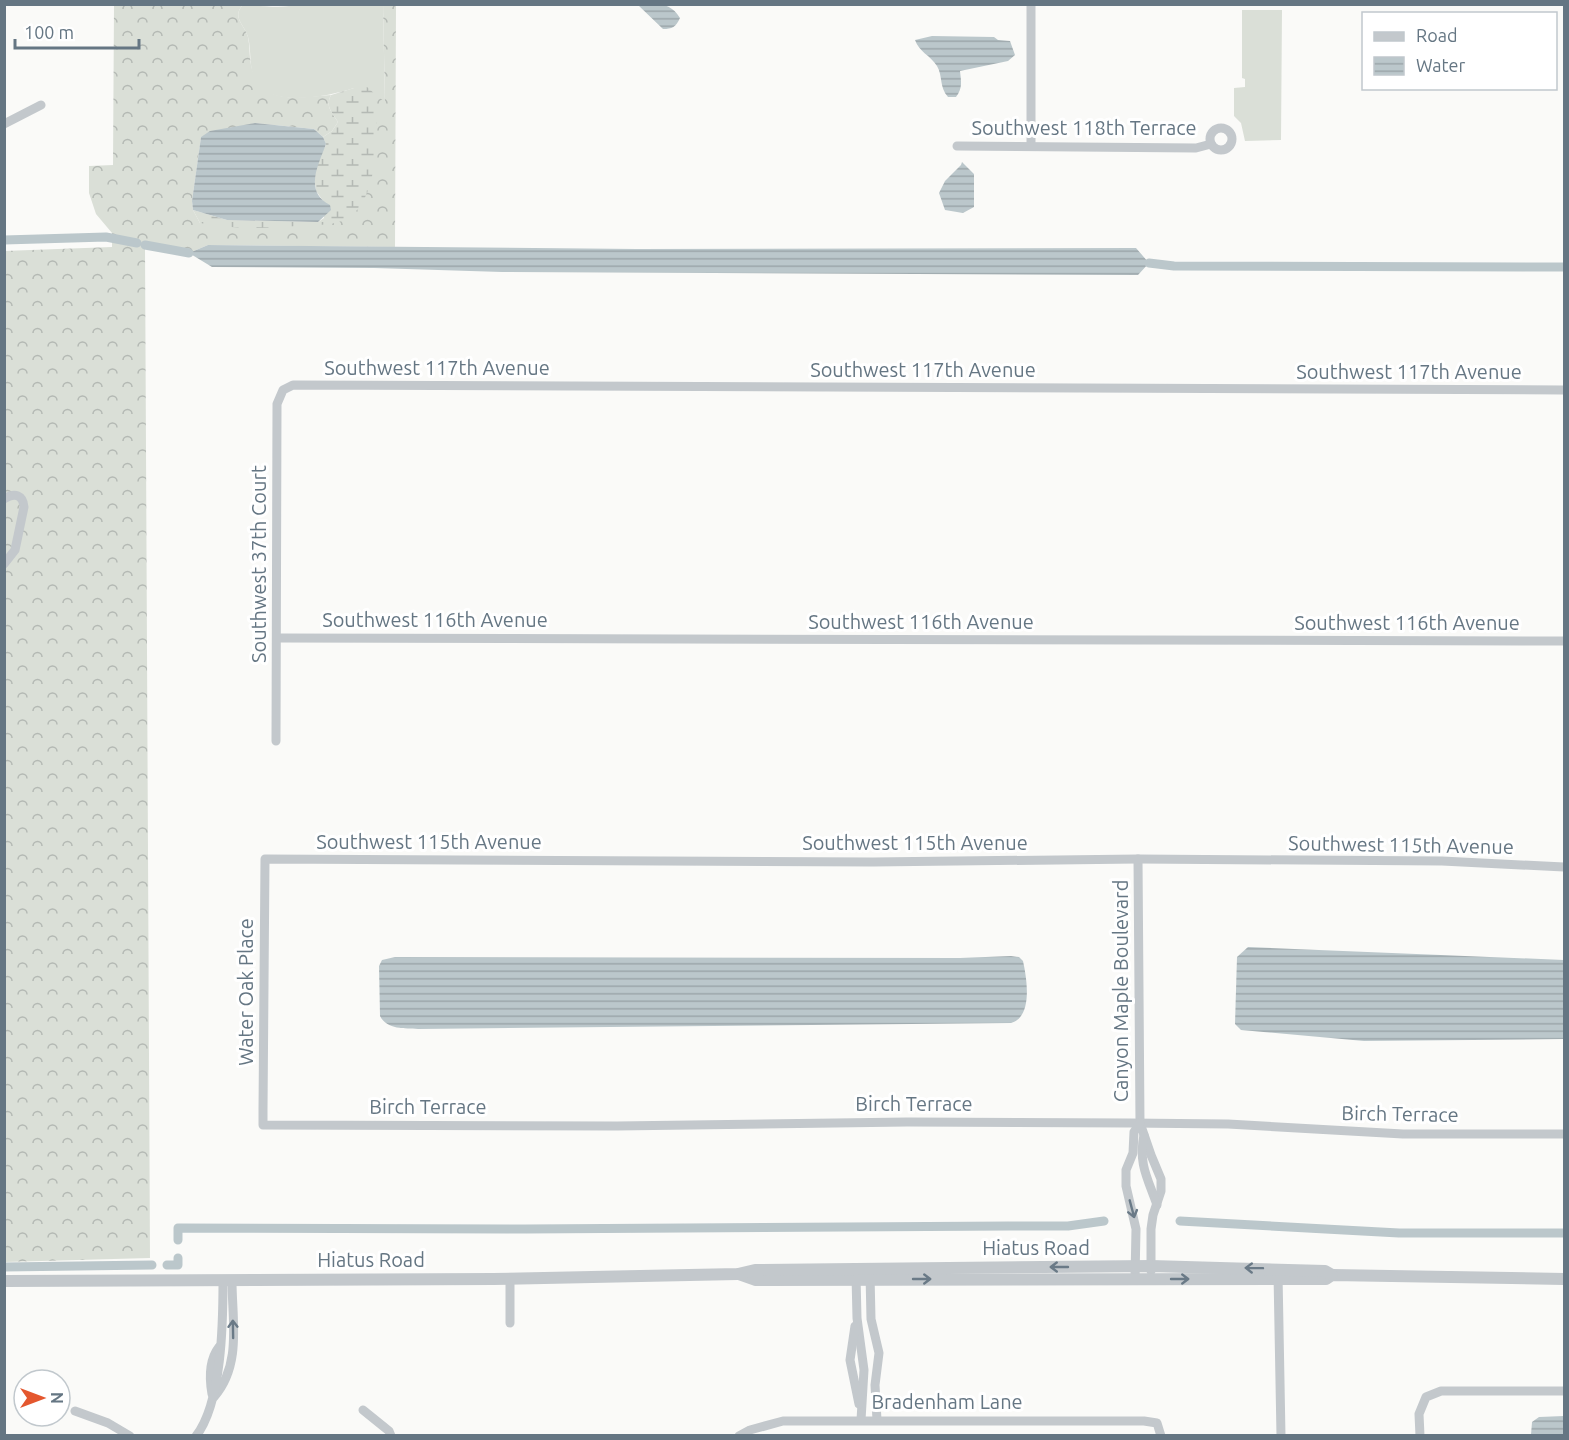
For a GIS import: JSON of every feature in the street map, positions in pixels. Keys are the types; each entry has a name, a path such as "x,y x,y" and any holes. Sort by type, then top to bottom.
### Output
{"street":[{"path":"1031,4 1032,146"},
{"path":"4,124 41,105"},
{"name":"Southwest 118th Terrace","path":"957,146 1196,148 1211,144"},
{"name":"Southwest 117th Avenue","path":"283,390 293,385 305,385 1564,390"},
{"name":"Southwest 37th Court","path":"276,741 277,404 283,390"},
{"path":"4,499 15,495 20,496 24,501 24,507 15,550 4,564"},
{"name":"Southwest 116th Avenue","path":"277,638 1564,641"},
{"name":"Southwest 115th Avenue","path":"265,859 756,862 1138,859 1442,861 1564,867"},
{"name":"Water Oak Place","path":"263,1125 265,859"},
{"name":"Canyon Maple Boulevard","path":"1138,859 1140,1123 1161,1179 1151,1229 1152,1280"},
{"name":"Birch Terrace","path":"263,1125 617,1126 907,1122 1140,1123 1228,1124 1403,1134 1564,1134"},
{"name":"Canyon Maple Boulevard","path":"1135,1273 1136,1230 1126,1186 1126,1170 1133,1153 1134,1132 1140,1123"},
{"name":"Canyon Maple Boulevard","path":"1144,1135 1140,1152 1157,1205"},
{"path":"1126,1170 1143,1166"},
{"name":"Hiatus Road","path":"1135,1273 1151,1266 1278,1274"},
{"name":"Hiatus Road","path":"4,1281 510,1279 738,1274 755,1270 856,1274 1135,1273 1152,1280 1325,1271 1332,1275 1564,1279"},
{"path":"856,1274 857,1318 864,1367 861,1420"},
{"path":"870,1274 871,1319 879,1353 875,1385 877,1420"},
{"path":"1278,1274 1281,1436"},
{"path":"510,1279 510,1323"},
{"path":"213,1399 227,1281"},
{"path":"196,1436 213,1399 225,1385 231,1368 233,1342 227,1281"},
{"path":"857,1318 850,1360 861,1420"},
{"path":"852,1369 878,1367"},
{"path":"1420,1436 1419,1414 1426,1397 1441,1391 1564,1391"},
{"path":"363,1410 391,1436"},
{"path":"75,1412 108,1423 130,1436"},
{"name":"Bradenham Lane","path":"739,1436 750,1430 783,1421 861,1420 1144,1421 1157,1424 1161,1436"}],"green space":[{"path":"114,5 243,5 238,13 248,37 251,65 263,88 282,96 331,95 329,106 338,122 332,131 323,137 314,129 255,123 201,137 192,201 193,210 200,223 326,223 375,146 376,95 385,102 383,5 396,5 395,247 208,245 189,253 146,245 145,247 150,1258 5,1262 4,251 112,247 112,233 96,214 89,193 89,166 113,165"},
{"path":"243,5 278,7 383,5 385,103 354,88 317,97 302,98 288,98 265,91 257,83 252,72 248,37 238,13"},
{"path":"1242,10 1282,10 1281,140 1245,141 1241,123 1234,116 1234,88 1245,87 1245,79 1242,78"},
{"path":"367,87 376,95 376,146 370,183 364,199 355,212 342,221 319,225 248,228 200,223 193,210 227,220 318,222 324,218 324,202 316,191 314,177 319,157 326,145 323,137 332,131 338,122 330,109 329,99 331,95 354,88"}],"water":[{"path":"638,5 667,6 680,18 673,27 663,29"},
{"path":"932,36 994,37 998,40 1010,41 1015,55 1008,61 960,71 960,91 956,97 948,97 943,89 937,66 919,48 915,40"},
{"path":"255,123 314,129 323,137 326,144 317,168 315,185 317,192 330,205 331,210 318,222 227,220 193,210 192,201 201,137 210,131"},
{"path":"962,162 974,174 974,207 963,213 945,210 939,193 945,181"},
{"path":"208,245 637,249 1136,248 1149,263 1138,275 502,272 212,267 189,253"},
{"path":"1248,947 1564,960 1564,1039 1364,1041 1241,1030 1235,1024 1237,957"},
{"path":"395,957 960,958 1019,957 1023,961 1027,996 1023,1013 1011,1023 418,1029 392,1026 383,1021 380,1016 379,966 382,960"},
{"path":"1564,1416 1564,1435 1531,1435 1532,1422 1539,1417"}],"waterway":[{"path":"4,240 106,237 137,243"},
{"path":"145,245 189,253"},
{"path":"1149,263 1174,266 1564,267"},
{"path":"178,1240 178,1228 1068,1226 1104,1221"},
{"path":"1180,1221 1399,1233 1564,1233"},
{"path":"167,1265 178,1265 178,1258"},
{"path":"4,1267 152,1265"}]}
